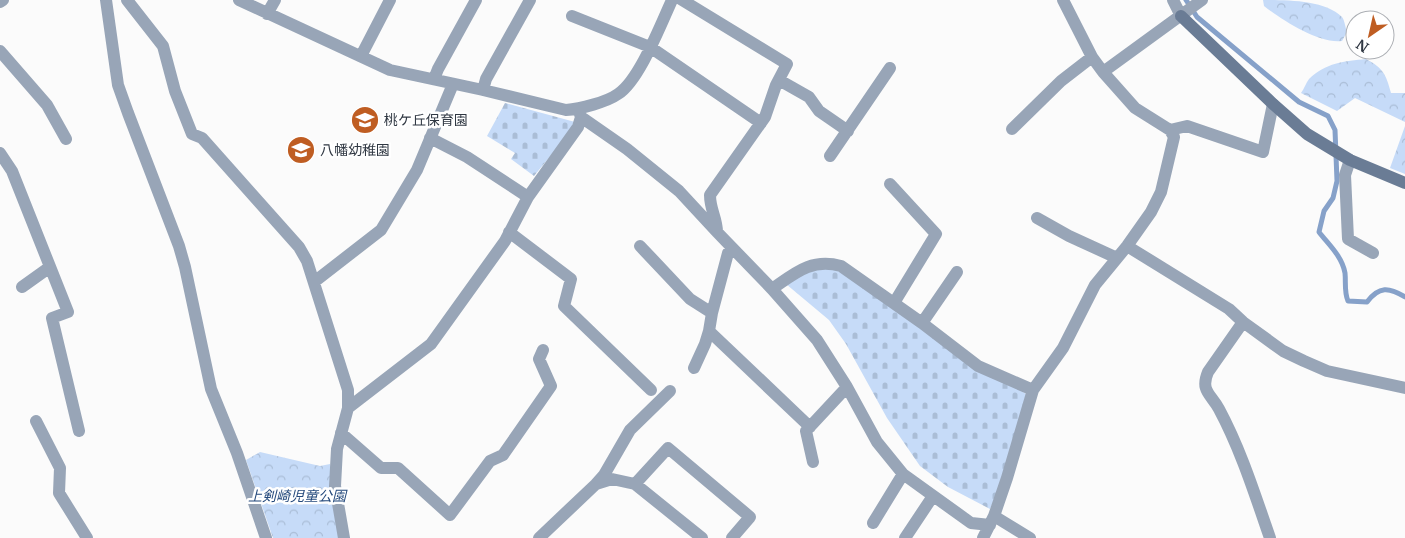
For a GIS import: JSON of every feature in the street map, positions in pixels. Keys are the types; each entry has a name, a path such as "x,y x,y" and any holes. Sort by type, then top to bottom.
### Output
{"street":[{"path":"106,0 118,85 179,246 211,389 237,453 266,538"},
{"path":"127,0 163,46 175,91 192,134 202,138 299,247 307,261 348,390 348,408 338,448 335,486 344,538"},
{"path":"239,0 390,70 580,113 679,191 772,289 817,340 847,387 877,442 903,474 971,523 992,520 1030,538"},
{"path":"267,14 274,0"},
{"path":"360,56 390,0"},
{"path":"434,79 476,0"},
{"path":"483,90 486,79 530,0"},
{"path":"580,113 618,94 629,85 639,69 672,0"},
{"path":"682,0 788,64 779,80 761,123 710,195 710,205 717,223 717,232"},
{"path":"983,538 992,520 1007,478 1033,390 1063,348 1095,285 1127,246 1151,212 1161,192 1174,137 1170,130 1135,108 1103,72 1092,58 1062,0"},
{"path":"1173,0 1181,16 1307,134 1350,160 1405,183"},
{"path":"1103,72 1202,0"},
{"path":"572,16 650,47 761,123"},
{"path":"0,51 47,105 66,139"},
{"path":"1012,129 1061,81 1092,58"},
{"path":"830,156 890,68"},
{"path":"779,80 809,97 819,111 848,131"},
{"path":"314,282 381,230 417,170 453,84"},
{"path":"1170,130 1188,126 1263,152 1273,104"},
{"path":"348,408 431,344 505,241 528,197 578,127 580,113"},
{"path":"430,138 467,157 528,197"},
{"path":"0,153 12,171 68,312 52,318 79,431"},
{"path":"1350,160 1345,175 1348,239 1373,253"},
{"path":"890,184 936,234 894,303"},
{"path":"1038,218 1068,236 1117,258"},
{"path":"509,232 571,279 564,306 651,390"},
{"path":"640,246 690,299 712,313"},
{"path":"1127,246 1229,309 1242,322 1283,351 1319,368 1405,388"},
{"path":"694,368 705,344 728,253 732,248"},
{"path":"772,289 806,266 830,263 841,266 922,323 978,366 1033,390"},
{"path":"22,287 50,267"},
{"path":"922,323 957,272"},
{"path":"1242,322 1208,372 1204,381 1205,388 1218,407 1236,443 1270,538"},
{"path":"709,331 810,427"},
{"path":"341,432 381,468 398,468 450,515 490,461 503,455 551,386 539,359 543,350"},
{"path":"813,462 806,431 847,387"},
{"path":"542,536 604,475 630,430 670,390"},
{"path":"36,421 60,468 60,493 87,538"},
{"path":"635,484 668,448 750,517 732,538"},
{"path":"873,523 903,474"},
{"path":"596,484 612,479 635,484 702,538"},
{"path":"905,538 933,496"}],"green space":[{"path":"1263,0 1283,0 1305,2 1326,7 1335,11 1344,20 1345,36 1342,41 1333,41 1312,35 1264,6"},
{"path":"1368,60 1383,72 1391,93 1405,93 1405,122 1355,98 1337,111 1301,93 1309,79 1315,74 1329,66 1343,62"},
{"path":"505,103 575,122 575,126 534,176 511,159 515,153 487,136"},
{"path":"1405,126 1405,174 1390,168"},
{"path":"807,269 839,269 1026,394 1003,480 990,509 948,487 920,466 887,418 846,344 829,320 786,284"},
{"name":"上剣崎児童公園","path":"260,452 320,466 330,464 339,538 273,538 246,460"}],"waterway":[{"path":"1186,0 1197,17 1299,102 1328,116 1335,130 1337,181 1333,198 1324,211 1319,232 1338,256 1343,267 1348,301 1367,302 1376,293 1385,290 1394,291 1405,297"}],"place":[{"name":"桃ケ丘保育園","path":"365,120"},
{"name":"八幡幼稚園","path":"301,150"}]}
